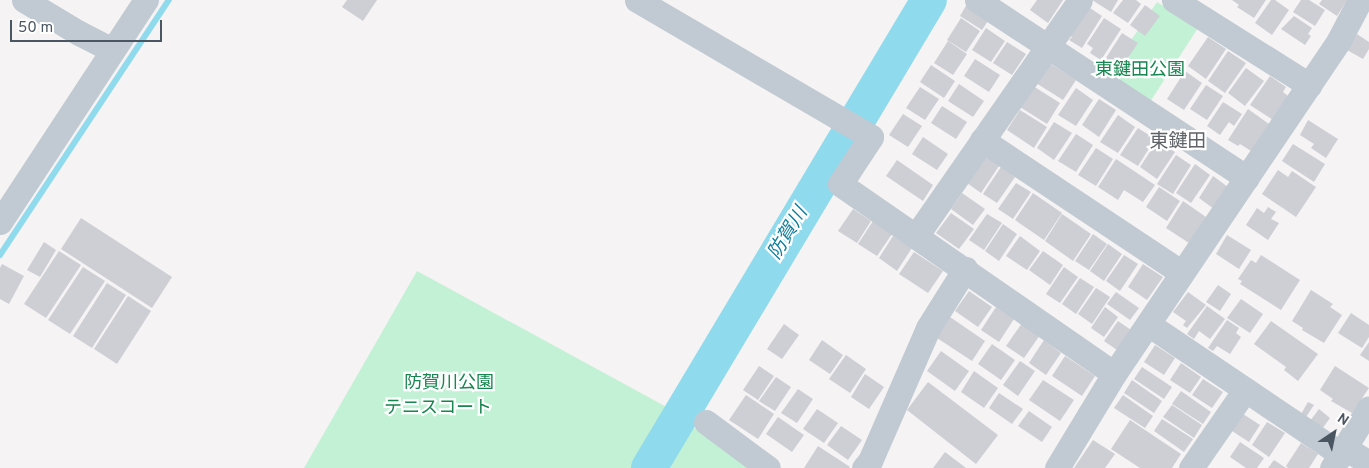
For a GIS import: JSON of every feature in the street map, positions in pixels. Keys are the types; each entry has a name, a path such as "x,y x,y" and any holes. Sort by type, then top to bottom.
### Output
{"street":[{"path":"24,0 79,33 112,50"},
{"path":"0,222 146,0"},
{"path":"637,0 871,137 840,184 1114,374"},
{"path":"977,0 1247,178"},
{"path":"916,236 1080,0"},
{"path":"1174,0 1309,85"},
{"path":"1057,468 1114,374 1339,40 1360,0"},
{"path":"982,140 1182,274"},
{"path":"864,468 870,461 928,328 965,269"},
{"path":"1148,324 1339,457 1369,463"},
{"path":"1191,468 1245,390"},
{"path":"1339,457 1369,408"},
{"path":"706,422 768,468"}],"green space":[{"name":"東鍵田公園","path":"1157,2 1198,28 1146,108 1104,80"},
{"name":"防賀川公園","path":"417,271 672,410 638,468 304,468"},
{"path":"686,422 748,468 659,468"}],"building":[{"path":"347,0 377,0 363,21 342,7"},
{"path":"1037,0 1063,0 1048,23 1030,10"},
{"path":"1092,0 1118,0 1111,12"},
{"path":"1123,0 1136,0 1141,4 1128,23 1113,13"},
{"path":"1232,0 1266,0 1254,18 1237,7 1239,5"},
{"path":"1271,0 1275,0 1289,10 1272,35 1255,23"},
{"path":"1301,0 1309,0 1325,10 1315,26 1293,12"},
{"path":"1322,0 1347,0 1337,16 1319,4"},
{"path":"967,4 990,18 982,30 960,16"},
{"path":"1145,5 1160,16 1145,36 1130,25"},
{"path":"1087,6 1102,16 1082,48 1069,40 1072,37 1069,35"},
{"path":"1294,16 1312,28 1308,34 1311,36 1305,45 1281,29"},
{"path":"961,18 980,31 966,52 947,40"},
{"path":"1104,18 1121,29 1101,60 1090,53 1093,48 1087,44"},
{"path":"986,28 1005,41 991,62 972,50"},
{"path":"1122,33 1138,43 1119,71 1104,61"},
{"path":"1357,34 1369,42 1369,49 1363,59 1347,50"},
{"path":"1208,37 1226,49 1206,79 1188,66"},
{"path":"948,41 967,54 953,75 934,63"},
{"path":"1007,42 1026,54 1012,75 993,63"},
{"path":"1228,51 1246,63 1225,93 1208,81"},
{"path":"975,59 1000,75 989,92 964,76"},
{"path":"1049,63 1076,80 1063,100 1036,83"},
{"path":"931,65 955,81 944,98 920,82"},
{"path":"1246,68 1264,81 1245,106 1228,93"},
{"path":"1185,71 1202,83 1184,110 1167,99"},
{"path":"1270,76 1286,87 1283,92 1288,96 1273,120 1250,105"},
{"path":"959,84 984,101 973,117 948,101"},
{"path":"1206,85 1223,96 1207,120 1190,109"},
{"path":"1033,86 1060,103 1047,124 1020,107"},
{"path":"920,87 939,99 925,120 906,108"},
{"path":"1076,88 1093,100 1076,126 1058,115"},
{"path":"1099,99 1116,110 1099,137 1082,125"},
{"path":"1223,102 1242,114 1234,126 1229,122 1220,135 1207,126"},
{"path":"942,106 967,122 956,139 931,123"},
{"path":"1248,109 1269,124 1251,151 1240,144 1238,146 1228,140"},
{"path":"1020,110 1047,127 1034,148 1007,130"},
{"path":"903,114 922,126 908,147 889,135"},
{"path":"1118,115 1135,127 1118,153 1100,142"},
{"path":"1308,120 1338,139 1326,158 1311,148 1314,144 1300,135"},
{"path":"1054,122 1072,133 1054,160 1037,148"},
{"path":"1138,128 1155,139 1138,166 1120,155"},
{"path":"1076,134 1093,145 1076,172 1058,161"},
{"path":"923,137 948,154 937,170 912,154"},
{"path":"1157,141 1175,152 1157,179 1140,167"},
{"path":"1293,144 1325,164 1314,182 1282,161"},
{"path":"1096,148 1113,159 1096,186 1078,175"},
{"path":"1176,155 1191,165 1173,194 1157,184"},
{"path":"985,157 999,166 981,193 967,183"},
{"path":"1116,159 1155,185 1143,202 1124,190 1118,200 1098,187"},
{"path":"897,160 933,185 923,201 886,176"},
{"path":"1195,164 1210,175 1191,203 1176,193"},
{"path":"1001,167 1015,177 997,203 983,194"},
{"path":"1278,170 1288,177 1292,171 1316,187 1296,217 1262,194"},
{"path":"1213,176 1228,187 1214,209 1199,198"},
{"path":"1016,183 1031,192 1013,219 998,209"},
{"path":"1159,187 1180,201 1167,221 1146,207"},
{"path":"962,193 985,209 973,225 951,209"},
{"path":"1033,193 1062,213 1044,240 1015,220"},
{"path":"1183,201 1206,217 1189,243 1166,228"},
{"path":"1268,207 1276,212 1271,219 1279,223 1268,240 1246,225 1257,208 1264,213"},
{"path":"853,209 871,221 857,243 838,231"},
{"path":"951,213 974,229 959,249 936,233"},
{"path":"987,214 1002,223 984,250 969,240"},
{"path":"1062,214 1091,234 1073,261 1045,241"},
{"path":"81,218 172,277 152,308 61,249"},
{"path":"873,221 892,234 877,256 858,244"},
{"path":"1003,224 1017,234 999,261 985,251"},
{"path":"1093,234 1107,244 1089,270 1075,261"},
{"path":"1227,235 1251,250 1239,269 1216,254"},
{"path":"893,236 912,248 897,271 879,258"},
{"path":"1020,236 1040,251 1027,270 1006,256"},
{"path":"44,242 56,250 40,277 27,270"},
{"path":"1108,244 1122,254 1104,281 1090,271"},
{"path":"59,251 81,265 46,318 24,304"},
{"path":"1043,251 1063,265 1050,285 1029,270"},
{"path":"914,252 943,271 928,293 899,274"},
{"path":"1124,255 1138,264 1120,291 1106,281"},
{"path":"1261,255 1300,280 1281,310 1240,284 1242,281 1238,279 1251,260 1256,263"},
{"path":"2,264 24,276 9,304 0,299 0,268"},
{"path":"1143,264 1163,277 1147,300 1128,287"},
{"path":"83,267 105,281 70,334 48,320"},
{"path":"1064,267 1078,277 1060,303 1046,294"},
{"path":"1080,278 1094,287 1076,314 1062,304"},
{"path":"107,283 126,295 92,348 73,336"},
{"path":"1218,285 1231,294 1220,311 1206,302"},
{"path":"1096,288 1110,297 1092,324 1078,314"},
{"path":"1311,290 1333,304 1330,307 1342,315 1324,343 1302,330 1303,328 1292,321"},
{"path":"969,291 992,307 978,327 955,311"},
{"path":"1116,292 1139,308 1130,320 1107,304"},
{"path":"1188,292 1206,305 1187,328 1183,325 1186,321 1173,312"},
{"path":"128,296 151,311 117,364 94,349"},
{"path":"1241,299 1263,314 1250,333 1227,318"},
{"path":"1207,306 1225,319 1210,339 1199,331 1194,339 1187,334"},
{"path":"996,307 1014,319 999,342 981,330"},
{"path":"1105,307 1118,317 1104,337 1091,328"},
{"path":"1351,313 1369,325 1369,337 1362,348 1338,333"},
{"path":"950,317 985,341 972,361 937,338"},
{"path":"1227,320 1239,328 1236,333 1241,337 1230,354 1217,346 1213,351 1208,348"},
{"path":"1118,321 1131,330 1117,350 1104,341"},
{"path":"1271,321 1318,354 1298,381 1284,370 1286,367 1254,344"},
{"path":"1022,323 1040,335 1024,358 1006,346"},
{"path":"784,324 799,335 782,359 767,349"},
{"path":"822,340 843,355 830,374 809,360"},
{"path":"1044,340 1061,353 1046,375 1029,363"},
{"path":"1369,342 1369,361 1360,355"},
{"path":"992,344 1015,360 1001,380 978,364"},
{"path":"1155,345 1175,358 1164,375 1144,362"},
{"path":"941,351 969,371 955,391 927,371"},
{"path":"846,355 866,369 850,393 829,379"},
{"path":"1065,356 1095,376 1082,396 1052,376"},
{"path":"1020,361 1035,371 1018,396 1003,385"},
{"path":"1181,363 1201,377 1190,393 1170,380"},
{"path":"759,366 774,376 758,400 743,390"},
{"path":"1335,366 1369,388 1352,413 1331,401 1333,399 1320,390"},
{"path":"1142,367 1172,387 1164,399 1134,379"},
{"path":"974,371 998,388 984,408 961,392"},
{"path":"865,374 884,387 869,409 851,397"},
{"path":"776,377 791,387 775,411 759,401"},
{"path":"1203,379 1223,392 1212,408 1192,395"},
{"path":"1043,380 1074,400 1060,421 1029,400"},
{"path":"1132,380 1162,401 1154,413 1124,393"},
{"path":"928,382 998,435 976,464 907,410"},
{"path":"798,389 813,399 797,423 781,413"},
{"path":"1181,391 1211,412 1203,424 1172,404"},
{"path":"999,393 1023,409 1012,424 989,408"},
{"path":"746,395 774,414 758,439 729,420"},
{"path":"1123,395 1153,416 1145,428 1114,408"},
{"path":"1308,402 1314,405 1306,417 1301,414"},
{"path":"1172,405 1202,425 1194,438 1163,417"},
{"path":"817,409 838,423 824,443 803,429"},
{"path":"1319,409 1330,418 1322,429 1310,421"},
{"path":"1029,411 1052,427 1042,442 1018,426"},
{"path":"1240,412 1260,425 1249,442 1229,429"},
{"path":"778,417 804,435 792,452 766,434"},
{"path":"1162,419 1193,439 1184,452 1154,431"},
{"path":"1130,420 1181,454 1172,468 1140,468 1111,449"},
{"path":"1267,422 1285,433 1269,457 1252,445"},
{"path":"841,426 862,440 848,460 827,445"},
{"path":"1093,440 1115,454 1105,468 1074,468"},
{"path":"1240,442 1264,458 1257,468 1246,468 1230,457"},
{"path":"1301,443 1318,454 1309,468 1288,468 1286,466"},
{"path":"818,446 850,467 804,468"},
{"path":"945,452 966,468 933,468"},
{"path":"1274,460 1286,468 1268,468"}],"waterway":[{"path":"0,255 169,0"},
{"name":"防賀川","path":"649,468 929,0"}],"district":[{"name":"東鍵田","path":"1178,143"}],"park label":[{"name":"テニスコート","path":"438,409"}]}
